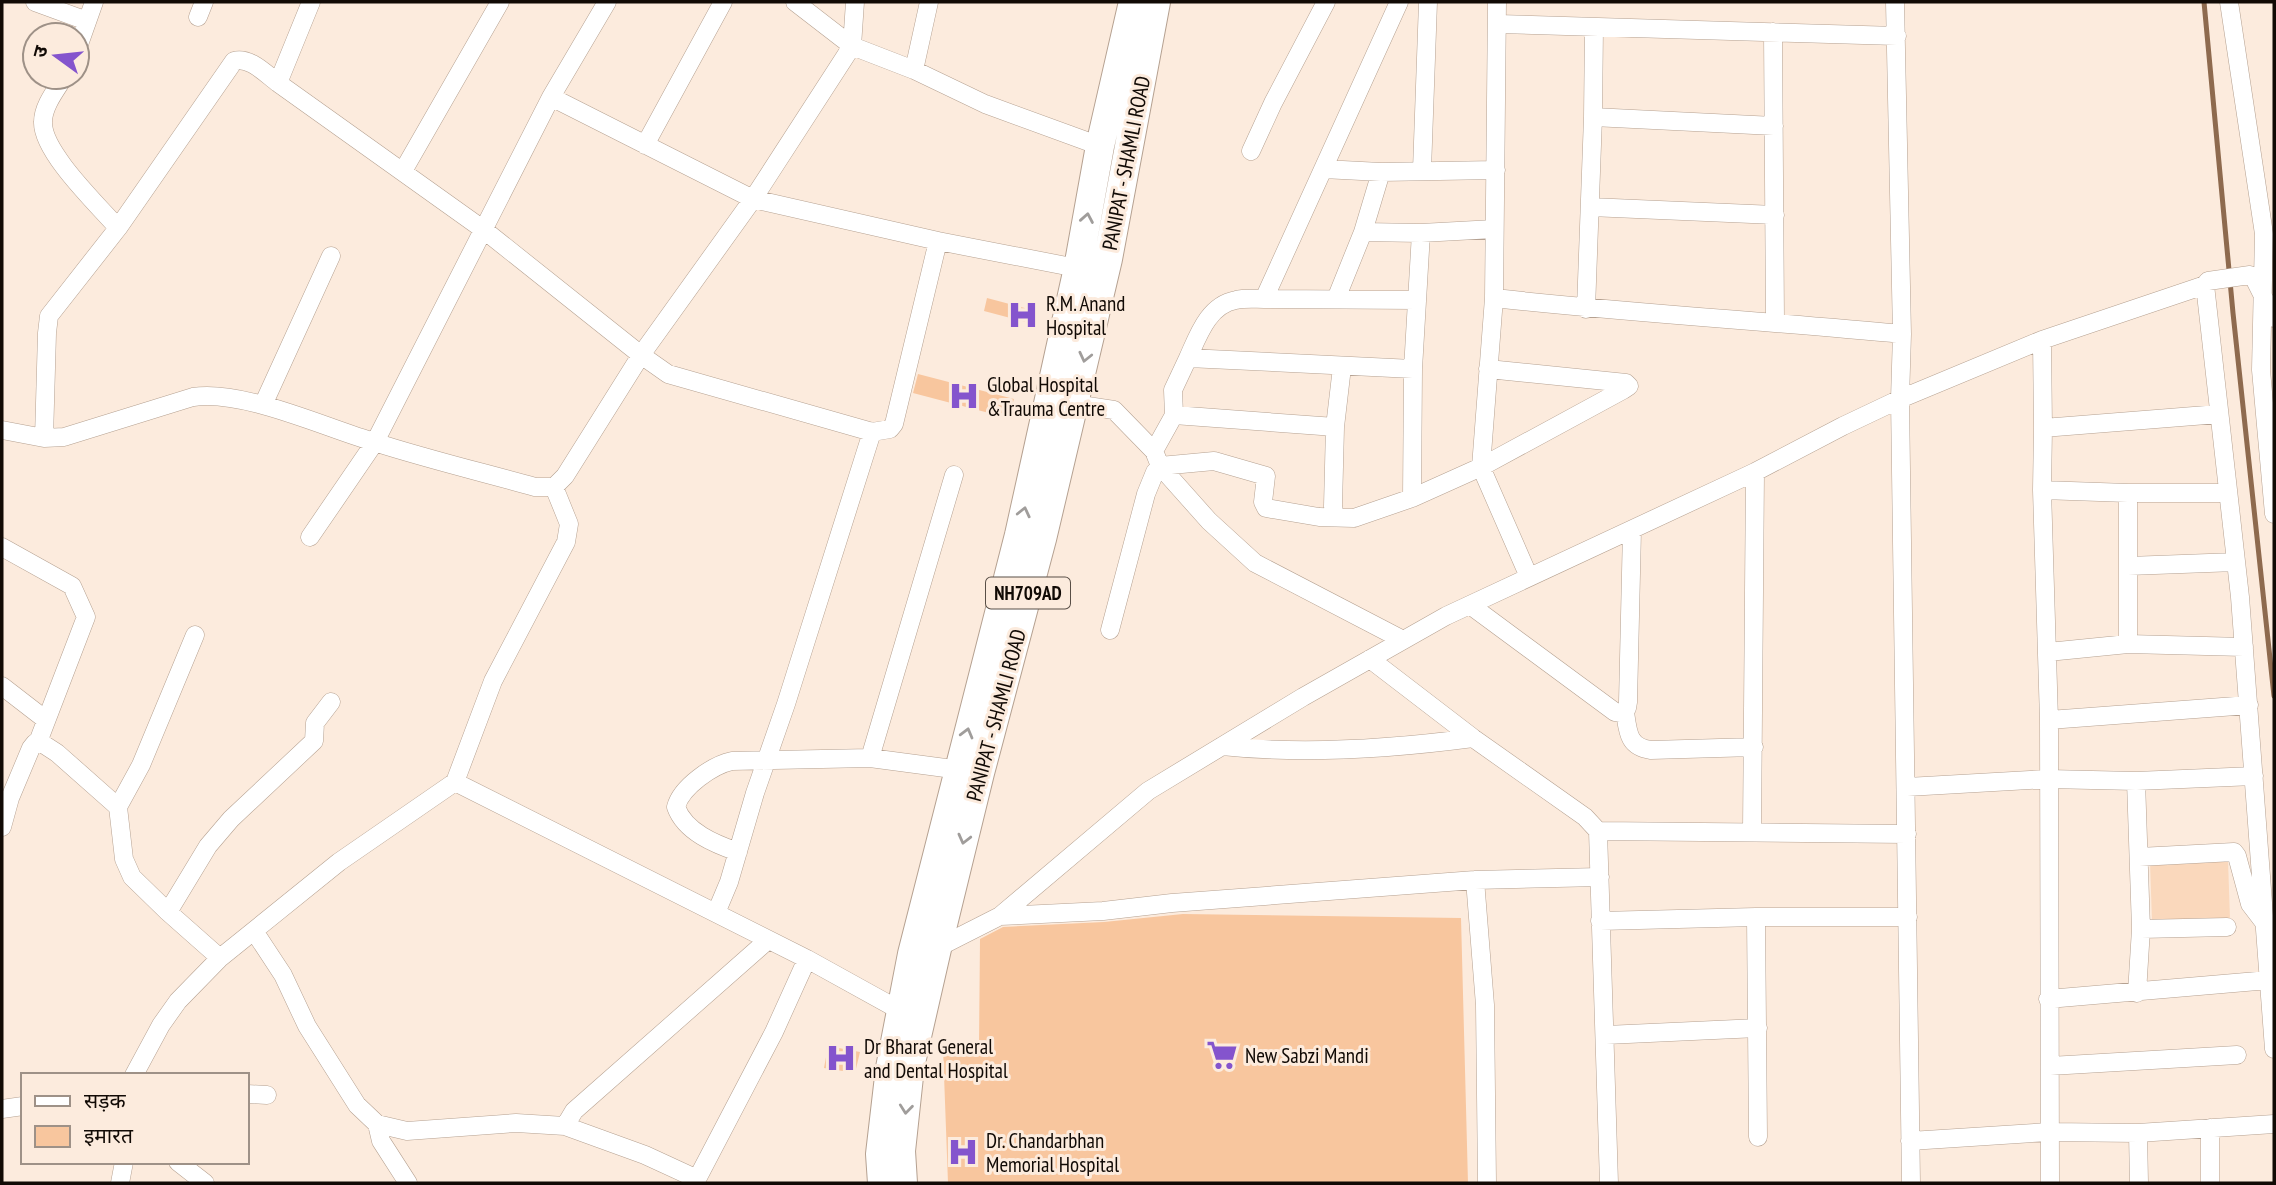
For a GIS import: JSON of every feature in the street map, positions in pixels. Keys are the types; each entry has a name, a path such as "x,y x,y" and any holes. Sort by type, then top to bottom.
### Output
{"highway":[{"name":"PANIPAT - SHAMLI ROAD","path":"969,771 1038,552 1074,404 1091,271 1100,146 1133,2"},
{"name":"PANIPAT - SHAMLI ROAD","path":"882,1183 880,1154 890,1068 901,1011 924,951 969,771 1019,535 1091,271 1156,2"},
{"name":"PANIPAT - SHAMLI ROAD","path":"904,1183 901,1151 924,951"}],"street":[{"path":"35,2 87,21 93,2"},
{"path":"278,83 311,2"},
{"path":"403,171 500,2"},
{"path":"310,537 374,442 551,97 607,2"},
{"path":"645,145 723,2"},
{"path":"795,2 852,46 914,70 985,104 1100,146"},
{"path":"2,430 44,438 81,433 204,395 263,405 374,442 535,487 554,487 565,476 641,355 753,199 852,46 855,2"},
{"path":"914,70 929,2"},
{"path":"1251,151 1326,2"},
{"path":"1264,299 1398,2"},
{"path":"1422,170 1428,2"},
{"path":"1497,2 1493,298 1482,467 1529,577"},
{"path":"1895,2 1902,334 1900,399 1910,1183"},
{"path":"2229,2 2264,234 2261,370 2274,514"},
{"path":"1498,24 1897,36"},
{"path":"1586,309 1594,27"},
{"path":"1773,32 1775,322"},
{"path":"44,438 49,316 118,229 237,59 246,60 484,230 668,374 872,432 889,430 894,424 937,241"},
{"path":"57,91 44,116 47,139 61,163 118,229"},
{"path":"551,97 753,199 937,241 1091,271"},
{"path":"1593,117 1774,125"},
{"path":"1323,169 1381,172 1496,170"},
{"path":"1336,299 1363,232 1381,172"},
{"path":"1590,207 1775,215"},
{"path":"1363,232 1421,233 1494,229"},
{"path":"1412,498 1413,369 1421,233"},
{"path":"263,405 331,256"},
{"path":"924,951 1000,916 1148,791 1403,640 1470,605 1755,472 1900,399 2042,341 2206,283 2247,275 2255,280 2274,318"},
{"path":"2206,283 2244,647 2274,1049"},
{"path":"1493,298 1586,309 1902,334"},
{"path":"1110,630 1146,494 1174,415 1173,390 1207,319 1236,300 1417,300"},
{"path":"2042,341 2042,490 2049,720 2050,1183"},
{"path":"1188,358 1413,369"},
{"path":"1335,517 1335,426 1342,367"},
{"path":"1157,458 1207,461 1264,475 1266,480 1263,502 1266,508 1319,517 1354,518 1412,498 1482,467 1629,386 1626,383 1606,380 1488,369"},
{"path":"1074,404 1114,410 1209,521 1255,563 1403,640"},
{"path":"2043,428 2219,414"},
{"path":"1174,415 1335,426"},
{"path":"716,913 729,882 872,432"},
{"path":"1752,831 1755,472"},
{"path":"870,758 954,475"},
{"path":"135,1073 160,1025 178,1001 220,958 339,862 455,782 493,681 566,542 569,524 554,487"},
{"path":"2042,490 2228,493"},
{"path":"2127,644 2128,493"},
{"path":"1632,530 1628,702 1625,712 1633,743 1640,749 1651,750 1754,747"},
{"path":"2,547 72,586 86,617 38,742 31,748 9,798 2,827"},
{"path":"2128,566 2236,562"},
{"path":"1470,605 1615,712 1625,712"},
{"path":"195,635 141,765 118,807 122,850 132,877 220,958"},
{"path":"2048,652 2127,644 2244,647"},
{"path":"1370,659 1473,738 1585,817 1598,831 1609,1183"},
{"path":"2,686 46,720"},
{"path":"168,912 196,864 231,819 314,741 315,723 331,702"},
{"path":"2049,720 2249,705"},
{"path":"1222,746 1260,750 1409,747 1473,738"},
{"path":"38,742 57,753 118,807"},
{"path":"738,852 720,846 686,825 678,813 677,803 683,793 705,773 720,764 732,761 870,758 969,771"},
{"path":"1906,787 2048,779 2136,781 2254,776"},
{"path":"2136,781 2141,929 2137,993"},
{"path":"455,782 807,959 901,1011"},
{"path":"1598,831 1907,834"},
{"path":"2139,857 2234,852 2250,904 2263,921"},
{"path":"1000,916 1103,911 1172,903 1475,880 1600,877"},
{"path":"1475,880 1485,1006 1487,1183"},
{"path":"1600,921 1756,917 1908,918"},
{"path":"1756,917 1758,1137"},
{"path":"2141,929 2227,926"},
{"path":"254,931 283,975 307,1026 357,1105 377,1124 407,1130 516,1123 565,1126 645,1154 696,1181 775,1032 807,959"},
{"path":"565,1126 573,1111 768,940"},
{"path":"2048,999 2269,981"},
{"path":"1606,1035 1758,1028"},
{"path":"2050,1066 2237,1055"},
{"path":"248,1094 267,1095"},
{"path":"2,1109 21,1106"},
{"path":"377,1124 381,1141 408,1183"},
{"path":"1910,1142 2049,1132 2138,1133 2274,1124"},
{"path":"2210,1128 2210,1183"},
{"path":"2138,1133 2139,1183"},
{"path":"120,1183 124,1164"},
{"path":"181,1164 205,1183"}],"shaded area":[{"path":"2228,860 2230,919 2152,921 2150,862"}],"building":[{"path":"987,298 1036,311 1033,324 984,311"},
{"path":"918,374 1014,399 1008,418 913,393"},
{"name":"New Sabzi Mandi","path":"1183,914 1461,918 1468,1183 948,1183 943,1048 979,1046 980,939 1003,927 1104,922"},
{"path":"828,1046 860,1052 855,1073 824,1068"}],"waterway":[{"path":"2204,2 2233,313 2274,696"}],"place":[{"name":"R.M. Anand Hospital","path":"1023,315"},
{"name":"Global Hospital &Trauma Centre","path":"964,396"},
{"name":"New Sabzi Mandi","path":"1222,1055"},
{"name":"Dr Bharat General and Dental Hospital","path":"841,1058"},
{"name":"Dr. Chandarbhan Memorial Hospital","path":"963,1152"}]}
